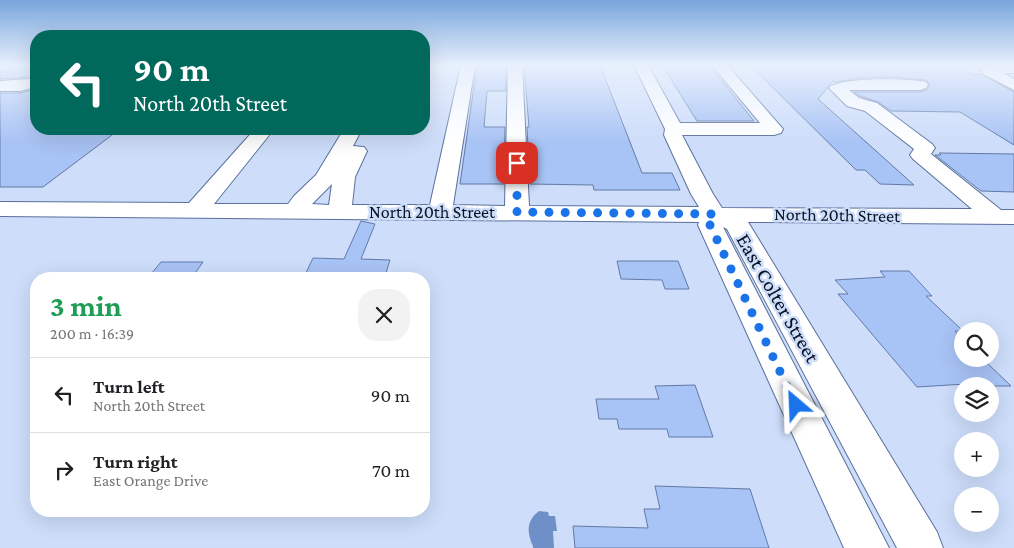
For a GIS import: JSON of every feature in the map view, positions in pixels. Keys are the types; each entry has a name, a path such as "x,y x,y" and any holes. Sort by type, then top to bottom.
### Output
{"street":[{"path":"440,212 463,91"},
{"path":"515,91 517,212"},
{"path":"654,91 674,129 673,135 702,194 715,214"},
{"path":"674,129 774,129 741,91"},
{"path":"840,91 853,102 871,107 898,129 919,142 925,148 920,155 1005,217"},
{"path":"197,210 260,135"},
{"path":"296,210 325,179 350,135"},
{"path":"339,211 344,177 365,135"},
{"name":"North 20th Street","path":"0,209 1005,217"},
{"name":"East Colter Street","path":"867,548 710,225 715,214 737,224 921,548"}],"water":[{"path":"539,511 548,512 549,516 555,516 557,531 553,531 554,548 533,548 529,527 532,519"}],"building":[{"path":"30,91 30,135 112,135 43,187 0,187 0,93 20,93"},
{"path":"473,91 506,91 487,91 484,127 505,127 504,184 460,184"},
{"path":"526,91 610,91 642,173 672,173 680,190 594,190 593,185 530,184 527,127 529,127"},
{"path":"678,91 730,91 754,121 697,121"},
{"path":"776,91 825,91 818,99 914,185 880,184 865,170 856,170"},
{"path":"854,92 1014,92 1014,145 960,112 891,111 878,102"},
{"path":"939,153 1014,154 1014,192 981,191 935,155 941,155"},
{"path":"361,221 375,224 361,259 390,260 386,272 306,272 313,258 344,259"},
{"path":"617,261 678,261 689,289 665,289 662,280 621,279"},
{"path":"161,262 203,262 196,272 153,272"},
{"path":"880,271 909,271 932,296 926,296 954,322 954,367 991,367 1011,386 999,386 999,377 954,377 954,385 917,387 838,294 848,294 835,280 885,277"},
{"path":"695,385 713,437 669,437 667,429 619,429 617,419 599,419 596,399 659,399 655,386"},
{"path":"655,486 750,489 769,548 575,548 573,526 648,528 644,509 660,509"}],"route":[{"path":"517,163 517,212 715,214 710,225 796,405"}]}
